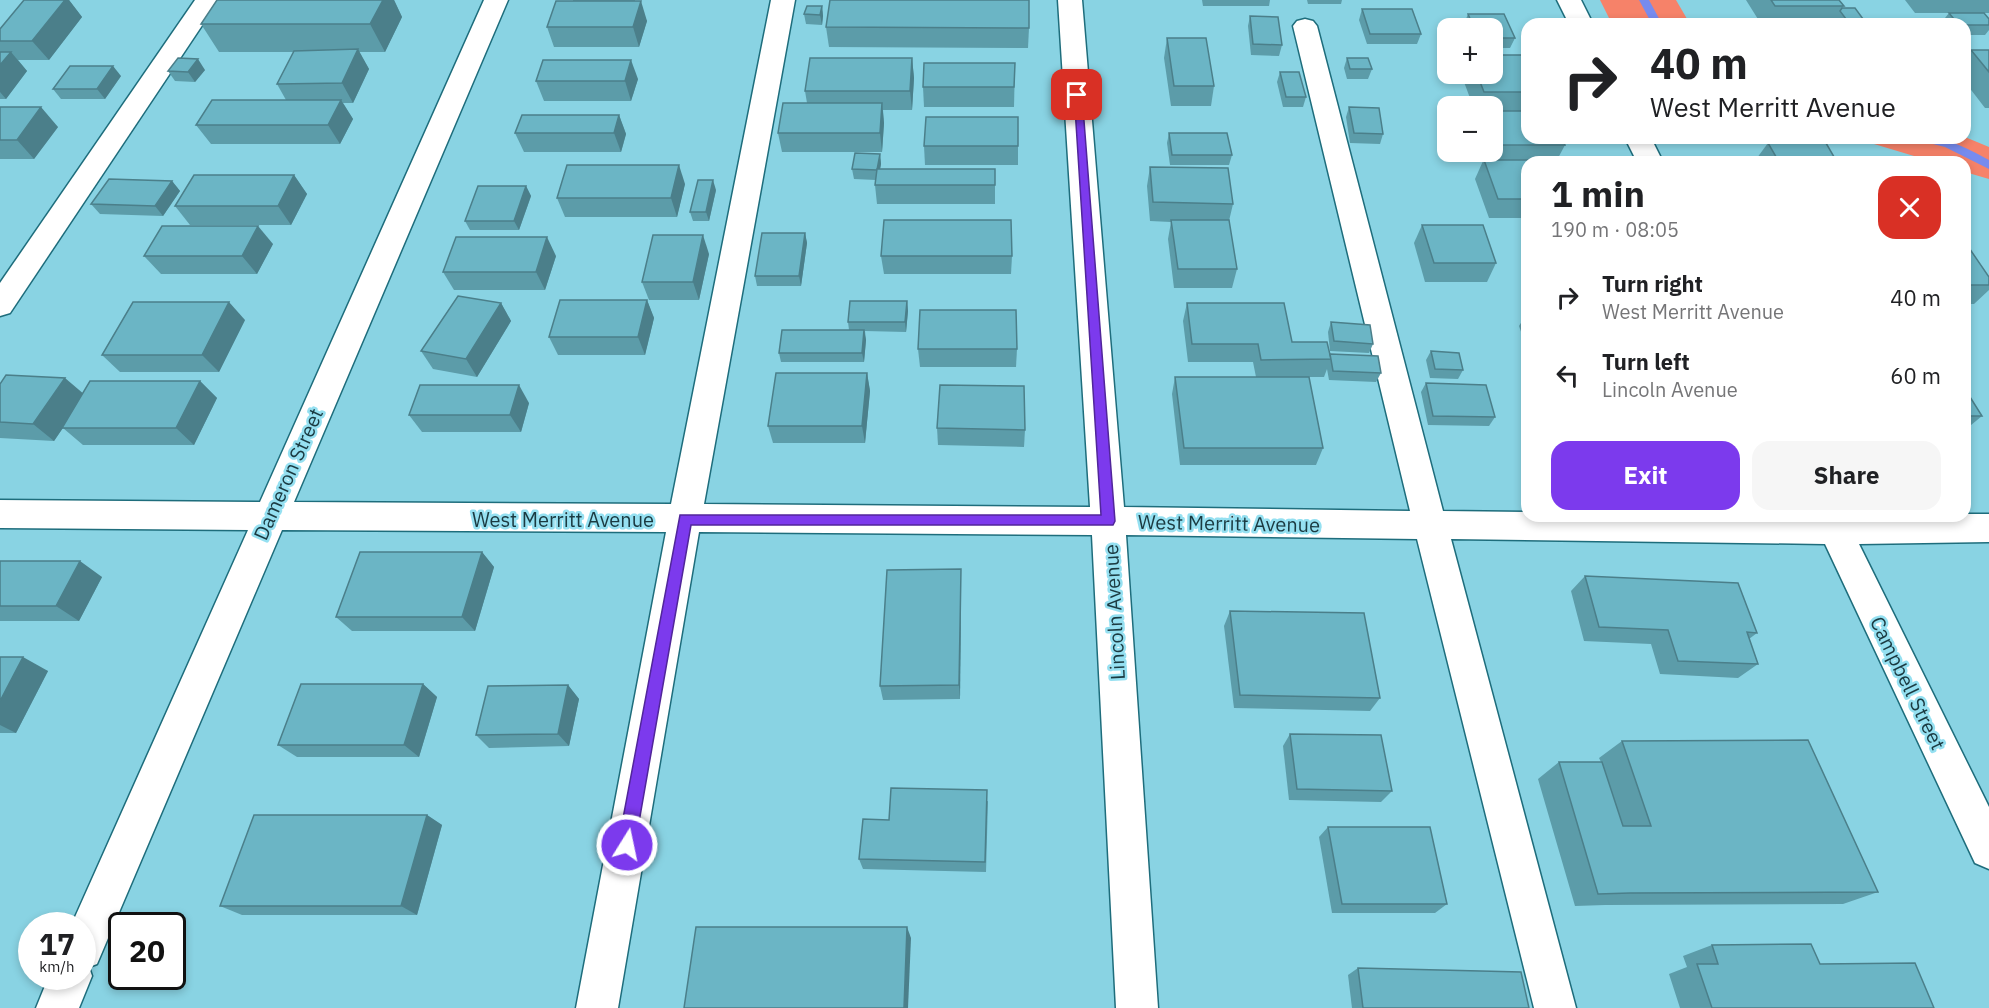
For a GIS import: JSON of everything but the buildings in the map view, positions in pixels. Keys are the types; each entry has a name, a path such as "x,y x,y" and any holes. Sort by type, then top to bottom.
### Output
{"street":[{"path":"0,305 207,0"},
{"name":"Dameron Street","path":"96,918 496,0"},
{"path":"597,1008 685,519 783,0"},
{"name":"Lincoln Avenue","path":"1070,0 1108,521 1137,1008"},
{"path":"1569,0 1578,18"},
{"path":"1305,26 1430,525 1555,1008"},
{"name":"West Merritt Avenue","path":"0,514 1430,525 1831,523 1989,528"},
{"name":"Campbell Street","path":"1831,523 1989,849"},
{"path":"57,1008 65,990"}],"shaded area":[{"path":"1600,0 1676,0 1686,18 1609,18"},
{"path":"1971,140 1989,147 1989,179 1971,174 1971,156 1914,156 1874,144 1971,144"}],"waterway":[{"path":"1644,0 1654,18"},
{"path":"1949,144 1989,165"}],"route":[{"path":"627,845 685,519 1108,521 1077,95"}]}
